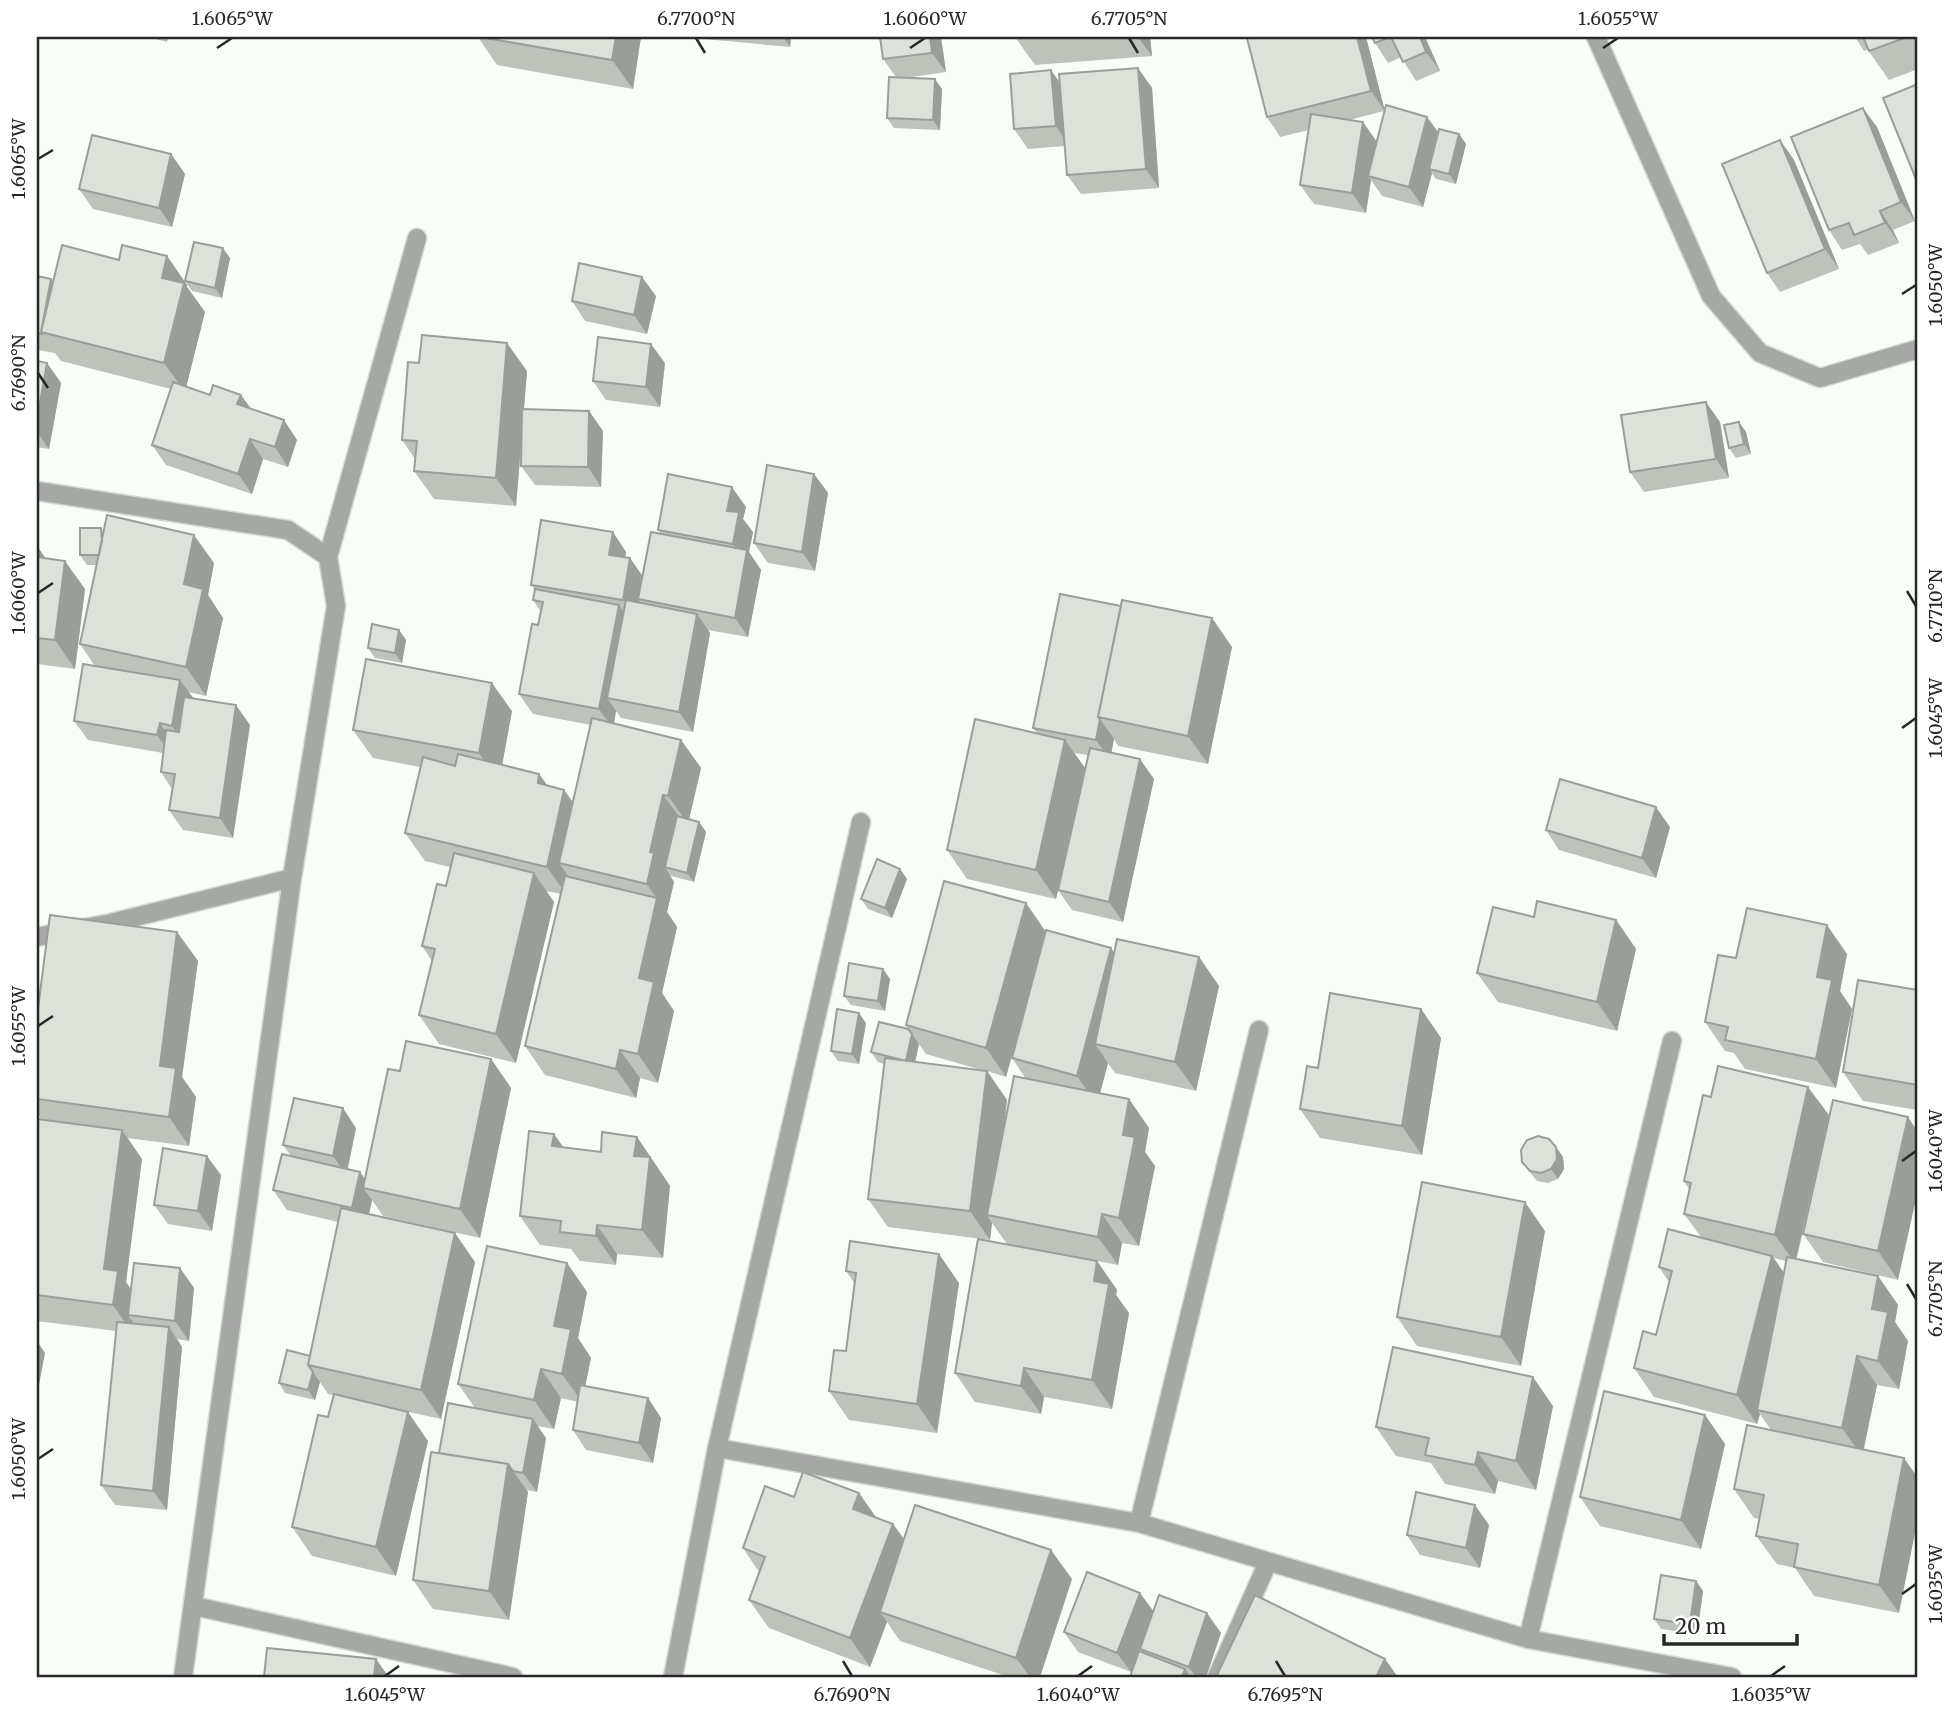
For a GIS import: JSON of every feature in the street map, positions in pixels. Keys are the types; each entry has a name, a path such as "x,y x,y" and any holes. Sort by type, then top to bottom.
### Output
{"street":[{"path":"1596,37 1711,296 1760,353 1820,378 1918,349"},
{"path":"183,1677 292,878 336,606 328,557 417,238"},
{"path":"37,491 288,530 328,557"},
{"path":"673,1677 717,1448 861,822"},
{"path":"37,937 111,923 292,878"},
{"path":"1139,1523 1259,1030"},
{"path":"1528,1639 1672,1041"},
{"path":"717,1448 1139,1523 1528,1639 1732,1677"},
{"path":"1217,1677 1268,1562"},
{"path":"194,1606 513,1677"}],"building":[{"path":"480,37 616,37 612,60"},
{"path":"880,37 930,37 932,53 883,59"},
{"path":"1357,37 1371,91 1267,117 1247,38"},
{"path":"1372,37 1390,37 1375,43"},
{"path":"1391,37 1420,37 1426,52 1403,62"},
{"path":"1863,37 1907,37 1869,51"},
{"path":"1138,68 1146,169 1067,175 1059,74"},
{"path":"1051,70 1056,126 1014,129 1010,74"},
{"path":"889,77 935,79 933,120 887,118"},
{"path":"1918,84 1918,184 1883,98"},
{"path":"1386,105 1427,117 1409,187 1368,176"},
{"path":"1863,108 1901,202 1880,211 1885,223 1854,235 1849,223 1829,230 1791,137"},
{"path":"1311,114 1363,122 1352,193 1300,185"},
{"path":"1439,129 1459,134 1449,174 1429,169"},
{"path":"92,135 171,154 159,208 79,189"},
{"path":"1780,140 1825,249 1767,273 1722,164"},
{"path":"194,242 223,248 215,288 185,281"},
{"path":"62,245 119,260 122,245 167,256 162,278 184,283 164,363 41,332"},
{"path":"579,263 642,277 634,315 572,301"},
{"path":"37,276 51,279 42,334 37,333"},
{"path":"422,335 507,343 496,478 414,471 417,441 402,440 408,362 419,363"},
{"path":"598,337 651,344 646,387 593,381"},
{"path":"37,361 47,363 37,420"},
{"path":"173,382 210,395 213,385 241,395 237,404 284,420 275,447 250,439 238,474 152,445"},
{"path":"1706,402 1716,459 1630,472 1621,415"},
{"path":"522,409 589,411 588,467 521,466"},
{"path":"1739,422 1744,444 1729,448 1724,425"},
{"path":"767,465 814,474 802,552 754,543"},
{"path":"668,474 732,487 727,511 739,512 733,544 658,530"},
{"path":"107,515 194,535 184,584 203,589 186,667 80,644"},
{"path":"541,520 613,532 609,555 630,558 623,600 531,585"},
{"path":"80,528 101,528 99,555 80,555"},
{"path":"651,532 747,550 735,618 638,599"},
{"path":"37,557 65,561 55,640 37,638"},
{"path":"535,589 619,605 599,709 519,694 532,624 538,625 543,602 533,600"},
{"path":"1060,594 1121,606 1098,717 1100,719 1096,740 1033,728"},
{"path":"626,600 697,614 679,712 607,698"},
{"path":"1122,600 1212,618 1188,736 1098,717"},
{"path":"372,624 399,630 395,653 368,648"},
{"path":"366,659 492,683 479,753 353,730"},
{"path":"83,664 180,680 172,726 160,723 157,735 74,721"},
{"path":"184,697 236,705 220,818 169,810 175,774 161,772 166,730 179,732"},
{"path":"592,718 681,740 668,796 663,795 650,852 654,853 647,884 559,863"},
{"path":"975,719 1065,740 1036,870 947,850"},
{"path":"1090,748 1140,759 1109,902 1058,890"},
{"path":"458,754 539,774 538,783 564,790 547,867 405,833 423,757 455,766"},
{"path":"1560,779 1656,807 1642,858 1546,830"},
{"path":"677,816 699,822 687,873 665,867"},
{"path":"454,853 534,873 496,1034 419,1015 435,949 422,946 437,884 446,886"},
{"path":"877,859 900,869 885,908 861,899"},
{"path":"565,876 657,898 639,978 654,982 638,1054 620,1050 616,1069 525,1046"},
{"path":"944,881 1026,903 986,1048 906,1025"},
{"path":"1537,901 1616,920 1597,1002 1477,973 1493,907 1534,917"},
{"path":"1747,908 1827,925 1817,977 1832,980 1816,1059 1725,1040 1728,1027 1705,1022 1718,955 1736,958"},
{"path":"50,915 177,932 160,1066 176,1068 169,1117 37,1099 37,1016"},
{"path":"1046,930 1111,948 1077,1076 1012,1058"},
{"path":"1117,939 1199,957 1175,1062 1095,1044"},
{"path":"849,963 883,969 878,1001 844,996"},
{"path":"1858,980 1918,990 1918,1085 1843,1072"},
{"path":"1330,993 1421,1009 1402,1126 1300,1109 1307,1066 1318,1068"},
{"path":"837,1009 859,1013 852,1054 831,1051"},
{"path":"879,1022 908,1029 912,1034 906,1061 871,1052"},
{"path":"406,1041 491,1059 460,1209 363,1188 388,1069 400,1071"},
{"path":"885,1058 987,1071 970,1211 868,1199"},
{"path":"1718,1066 1808,1087 1775,1235 1684,1214 1691,1183 1684,1181 1703,1095 1711,1097"},
{"path":"1014,1076 1129,1099 1123,1135 1135,1137 1119,1218 1102,1214 1098,1237 987,1215"},
{"path":"294,1098 343,1108 333,1156 283,1145"},
{"path":"1833,1100 1908,1117 1878,1251 1803,1234"},
{"path":"37,1119 122,1130 104,1269 118,1271 113,1305 37,1295"},
{"path":"529,1131 554,1134 552,1146 601,1152 602,1132 637,1137 634,1156 650,1157 642,1230 597,1225 596,1236 560,1232 561,1221 520,1216"},
{"path":"1538,1136 1549,1139 1556,1147 1557,1159 1551,1169 1541,1173 1530,1171 1522,1162 1521,1150 1527,1140"},
{"path":"163,1148 207,1156 198,1211 154,1205"},
{"path":"282,1154 360,1172 352,1208 273,1190"},
{"path":"1422,1182 1525,1202 1501,1337 1397,1317"},
{"path":"341,1208 455,1233 421,1390 308,1365"},
{"path":"1668,1229 1772,1256 1737,1395 1634,1368 1643,1331 1656,1335 1672,1271 1659,1267"},
{"path":"978,1239 1097,1261 1094,1281 1109,1284 1092,1380 1024,1368 1021,1386 955,1373"},
{"path":"850,1241 939,1254 917,1404 829,1391 834,1350 846,1351 856,1273 846,1271"},
{"path":"487,1246 567,1263 554,1326 571,1329 562,1374 541,1369 534,1400 458,1384"},
{"path":"1787,1257 1878,1276 1872,1309 1888,1312 1878,1361 1857,1356 1842,1428 1757,1410"},
{"path":"134,1263 180,1268 175,1321 128,1315"},
{"path":"117,1322 169,1327 153,1491 101,1485"},
{"path":"1393,1347 1533,1377 1516,1461 1478,1452 1475,1465 1425,1455 1429,1438 1376,1427"},
{"path":"287,1350 310,1356 308,1365 313,1372 308,1390 279,1383"},
{"path":"580,1385 648,1398 639,1443 573,1430"},
{"path":"1604,1391 1705,1415 1681,1520 1580,1497"},
{"path":"334,1394 408,1412 376,1547 292,1527 318,1415 328,1417"},
{"path":"448,1403 533,1419 523,1473 513,1471 508,1464 439,1453"},
{"path":"1747,1425 1904,1458 1879,1585 1794,1567 1798,1544 1756,1536 1764,1495 1734,1489"},
{"path":"431,1452 508,1464 489,1591 413,1580"},
{"path":"803,1472 859,1493 853,1509 893,1524 850,1638 749,1600 765,1557 743,1548 765,1486 794,1497"},
{"path":"1416,1492 1475,1505 1466,1548 1407,1535"},
{"path":"915,1505 1051,1550 1016,1658 880,1612"},
{"path":"1087,1572 1140,1593 1117,1653 1064,1632"},
{"path":"1661,1575 1696,1581 1690,1624 1654,1619"},
{"path":"1159,1595 1207,1613 1189,1667 1140,1649"},
{"path":"1255,1595 1385,1659 1376,1677 1216,1677"},
{"path":"267,1648 376,1659 374,1677 264,1677"},
{"path":"1139,1651 1185,1669 1182,1677 1130,1677"}]}
